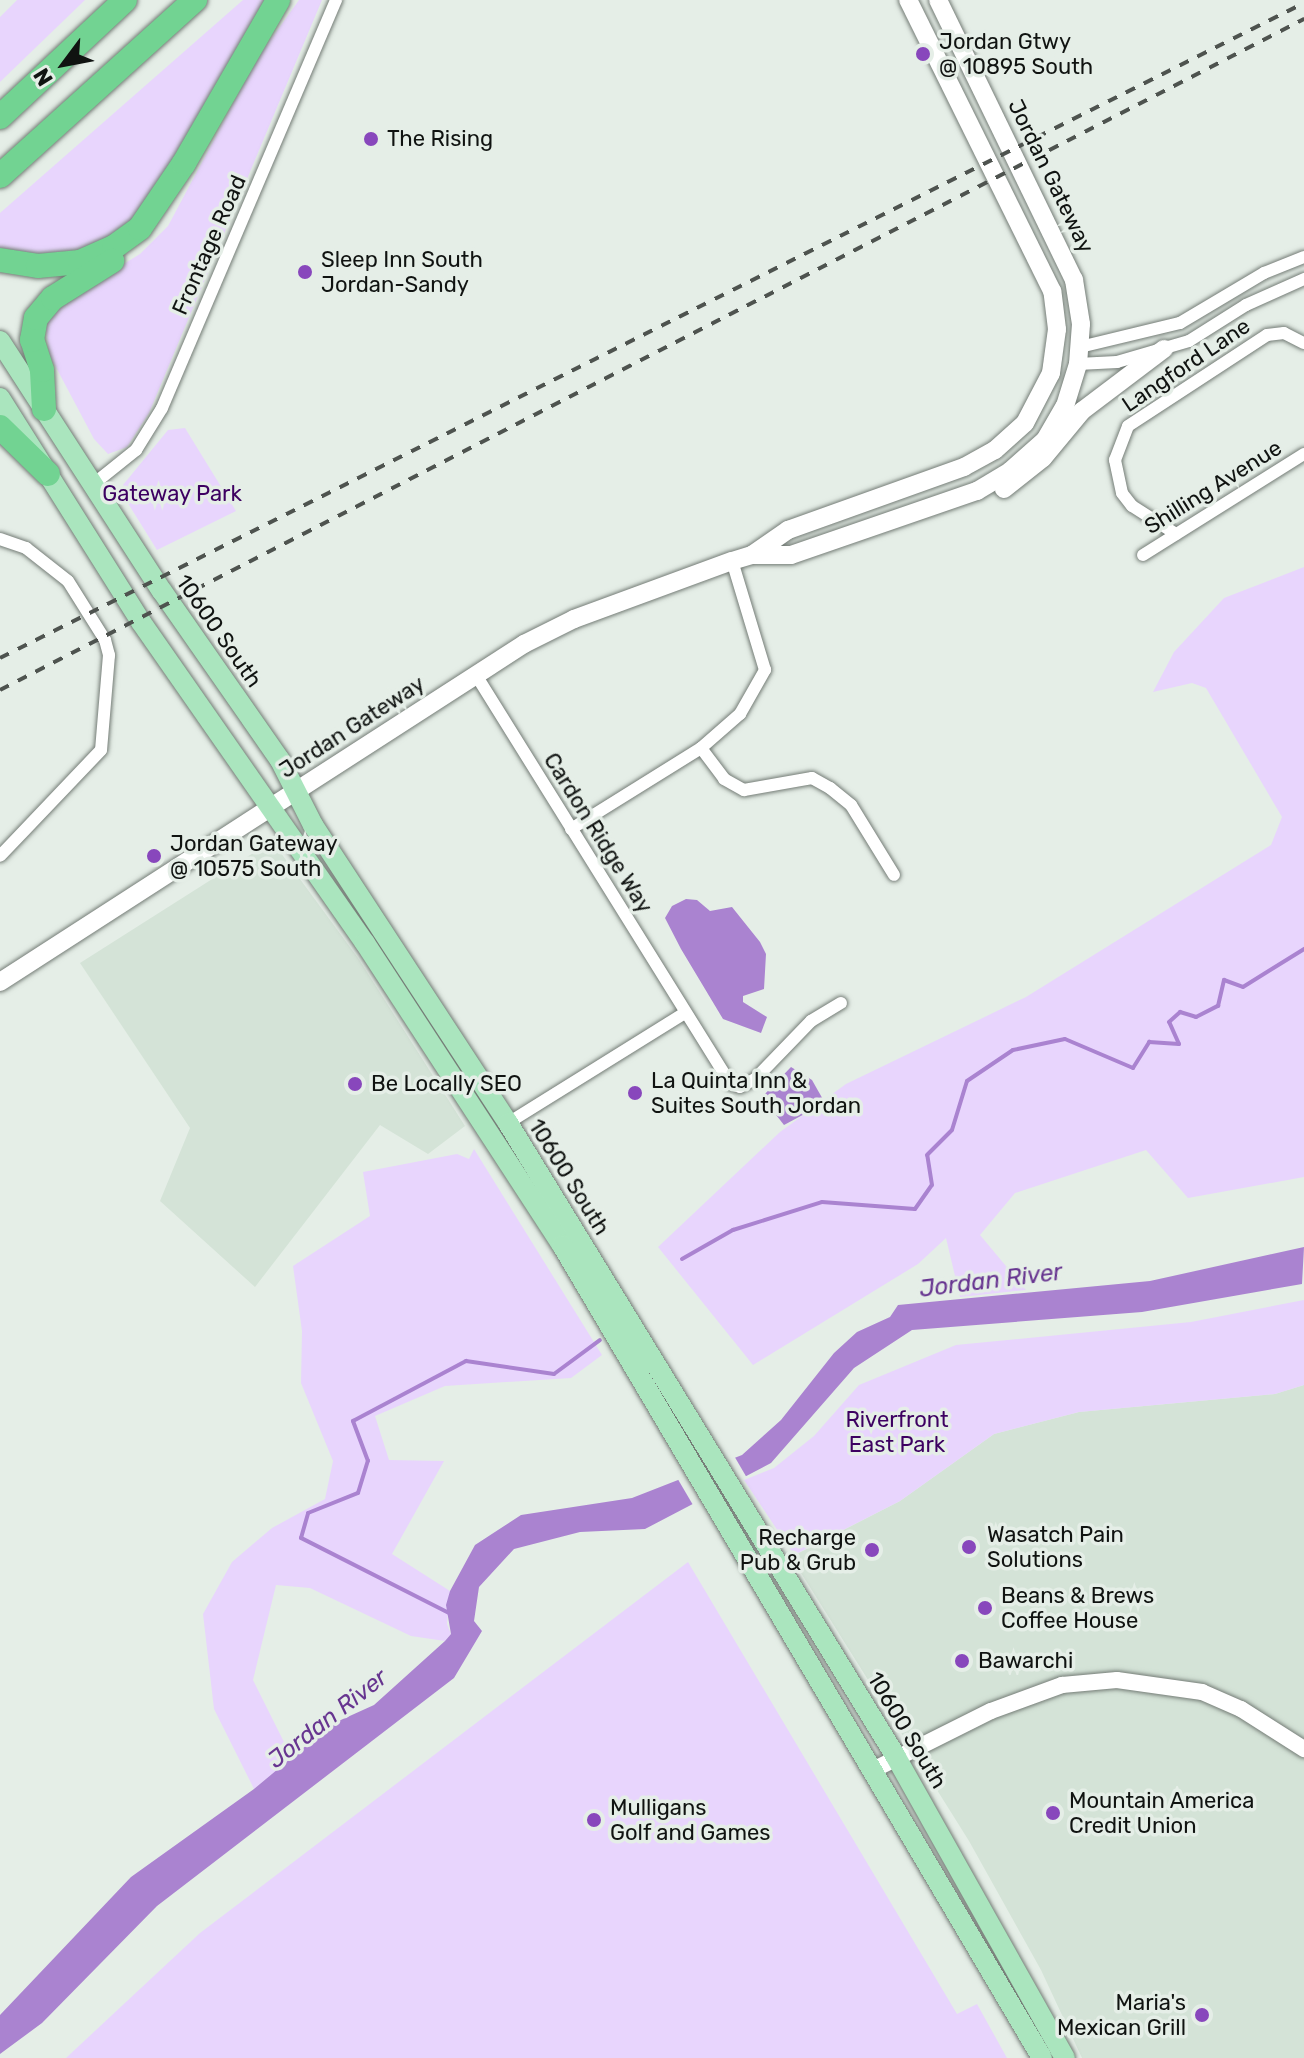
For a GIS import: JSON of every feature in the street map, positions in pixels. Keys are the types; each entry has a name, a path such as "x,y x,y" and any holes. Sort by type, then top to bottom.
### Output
{"highway":[{"path":"0,117 125,0"},
{"path":"0,176 195,0"},
{"path":"0,260 50,266 107,251 147,221 278,0"},
{"path":"44,409 42,370 32,340 36,318 56,296 150,232 167,211 184,163"},
{"path":"0,427 48,474"}],"main road":[{"name":"Jordan Gateway","path":"752,555 788,530 964,467 995,450 1025,423 1051,373 1057,329 1052,291 1042,264 908,0"},
{"name":"Jordan Gateway","path":"0,982 476,675 574,619 732,561 752,555 791,555 941,505 1010,471 1045,440 1065,406 1077,355 1074,280 1060,245 938,0"},
{"path":"964,467 997,463 1015,448 1037,424 1077,355 1059,283 1042,264"},
{"name":"10600 South","path":"0,341 91,486 280,760 296,793 508,1123 896,1757 1065,2058"},
{"path":"941,505 978,503 1025,475 1082,411 1164,349"},
{"name":"10600 South","path":"0,398 141,622 273,807 562,1245 1042,2058"}],"street":[{"name":"Frontage Road","path":"91,486 136,450 162,408 336,0"},
{"path":"1077,355 1180,323 1245,283 1304,257"},
{"path":"1077,355 1117,362 1189,341 1246,305 1304,279"},
{"name":"Langford Lane","path":"1176,534 1132,506 1122,493 1115,460 1128,426 1267,335 1284,333 1304,343"},
{"name":"Shilling Avenue","path":"1143,555 1304,454"},
{"path":"0,539 26,548 68,581 105,640 109,655 101,750 0,856"},
{"path":"571,829 701,748 740,714 765,670 732,561"},
{"name":"Cardon Ridge Way","path":"476,675 731,1084 740,1087 755,1079 811,1021 841,1003"},
{"path":"701,748 724,779 744,790 812,778 830,788 851,805 894,875"},
{"path":"508,1123 685,1013"},
{"path":"871,1771 991,1711 1062,1685 1117,1680 1202,1692 1241,1709 1304,1749"}],"shaded area":[{"path":"272,841 358,958 465,1126 428,1154 380,1125 255,1287 160,1201 190,1128 80,963"},
{"path":"686,899 697,900 710,911 732,907 760,942 766,954 764,989 743,996 743,1002 767,1017 761,1033 723,1019 681,949 665,918 672,906"},
{"path":"791,1067 812,1080 825,1103 784,1125 762,1097"},
{"path":"1304,1247 1302,1284 1142,1312 912,1330 854,1368 771,1463 645,1529 580,1532 514,1549 479,1587 474,1621 482,1631 454,1678 157,1906 42,2023 0,2054 0,2015 131,1877 254,1789 332,1724 374,1705 445,1641 451,1634 446,1605 450,1591 475,1545 521,1515 632,1498 742,1455 781,1420 834,1353 857,1332 890,1317 898,1305 1150,1281"},
{"path":"1304,1385 1304,2058 1082,2058 1041,1970 969,1841 791,1557 900,1501 994,1434 1079,1412 1275,1394"}],"green space":[{"path":"17,0 85,0 0,82 0,17"},
{"path":"243,0 264,0 158,187 123,229 88,248 47,256 0,249 0,213"},
{"path":"299,0 322,0 149,413 127,447 108,454 94,439 49,354 45,319 65,300 140,254 168,226 258,57"},
{"name":"Gateway Park","path":"185,428 236,511 157,550 124,497 123,485 168,430"},
{"path":"1304,567 1304,1177 1188,1198 1146,1150 1015,1193 980,1235 1026,1290 960,1297 946,1238 918,1264 753,1365 658,1247 780,1132 846,1084 1026,997 1271,845 1282,817 1206,688 1192,683 1153,692 1174,652 1224,598"},
{"path":"474,1149 602,1355 571,1378 445,1386 375,1416 389,1460 444,1461 392,1554 450,1591 447,1624 451,1634 445,1641 411,1636 310,1588 276,1585 253,1680 292,1758 254,1789 214,1709 203,1614 232,1562 272,1528 325,1499 333,1461 301,1383 302,1331 293,1266 370,1216 363,1172 457,1154 469,1159"},
{"name":"Riverfront East Park","path":"1304,1300 1304,1385 1275,1394 1079,1412 994,1434 900,1501 794,1555 744,1480 774,1468 814,1436 859,1385 956,1345 1191,1322"},
{"name":"Mulligans Golf and Games","path":"688,1562 957,2014 977,2004 1007,2058 66,2058 200,1933"}],"pier":[{"path":"733,1454 747,1478 693,1505 676,1476"}],"waterway":[{"path":"682,1259 733,1230 822,1202 915,1209 932,1185 927,1155 952,1130 967,1081 1013,1050 1065,1039 1133,1068 1149,1042 1179,1044 1169,1022 1180,1012 1196,1017 1218,1006 1224,980 1243,987 1304,949"},
{"path":"449,1613 301,1538 308,1513 358,1493 368,1461 353,1421 466,1361 554,1374 600,1340"}],"railway":[{"path":"0,658 1304,3"},
{"path":"0,690 1304,19"}],"place":[{"name":"Jordan Gtwy @ 10895 South","path":"923,54"},
{"name":"The Rising","path":"371,139"},
{"name":"Sleep Inn South Jordan-Sandy","path":"305,272"},
{"name":"Jordan Gateway @ 10575 South","path":"154,856"},
{"name":"Be Locally SEO","path":"355,1084"},
{"name":"La Quinta Inn & Suites South Jordan","path":"635,1093"},
{"name":"Wasatch Pain Solutions","path":"969,1547"},
{"name":"Recharge Pub & Grub","path":"872,1550"},
{"name":"Beans & Brews Coffee House","path":"985,1608"},
{"name":"Bawarchi","path":"962,1661"},
{"name":"Mountain America Credit Union","path":"1053,1813"},
{"name":"Mulligans Golf and Games","path":"594,1820"},
{"name":"Maria's Mexican Grill","path":"1202,2015"}],"water label":[{"name":"Jordan River","path":"991,1281"},
{"name":"Jordan River","path":"328,1719"}]}
